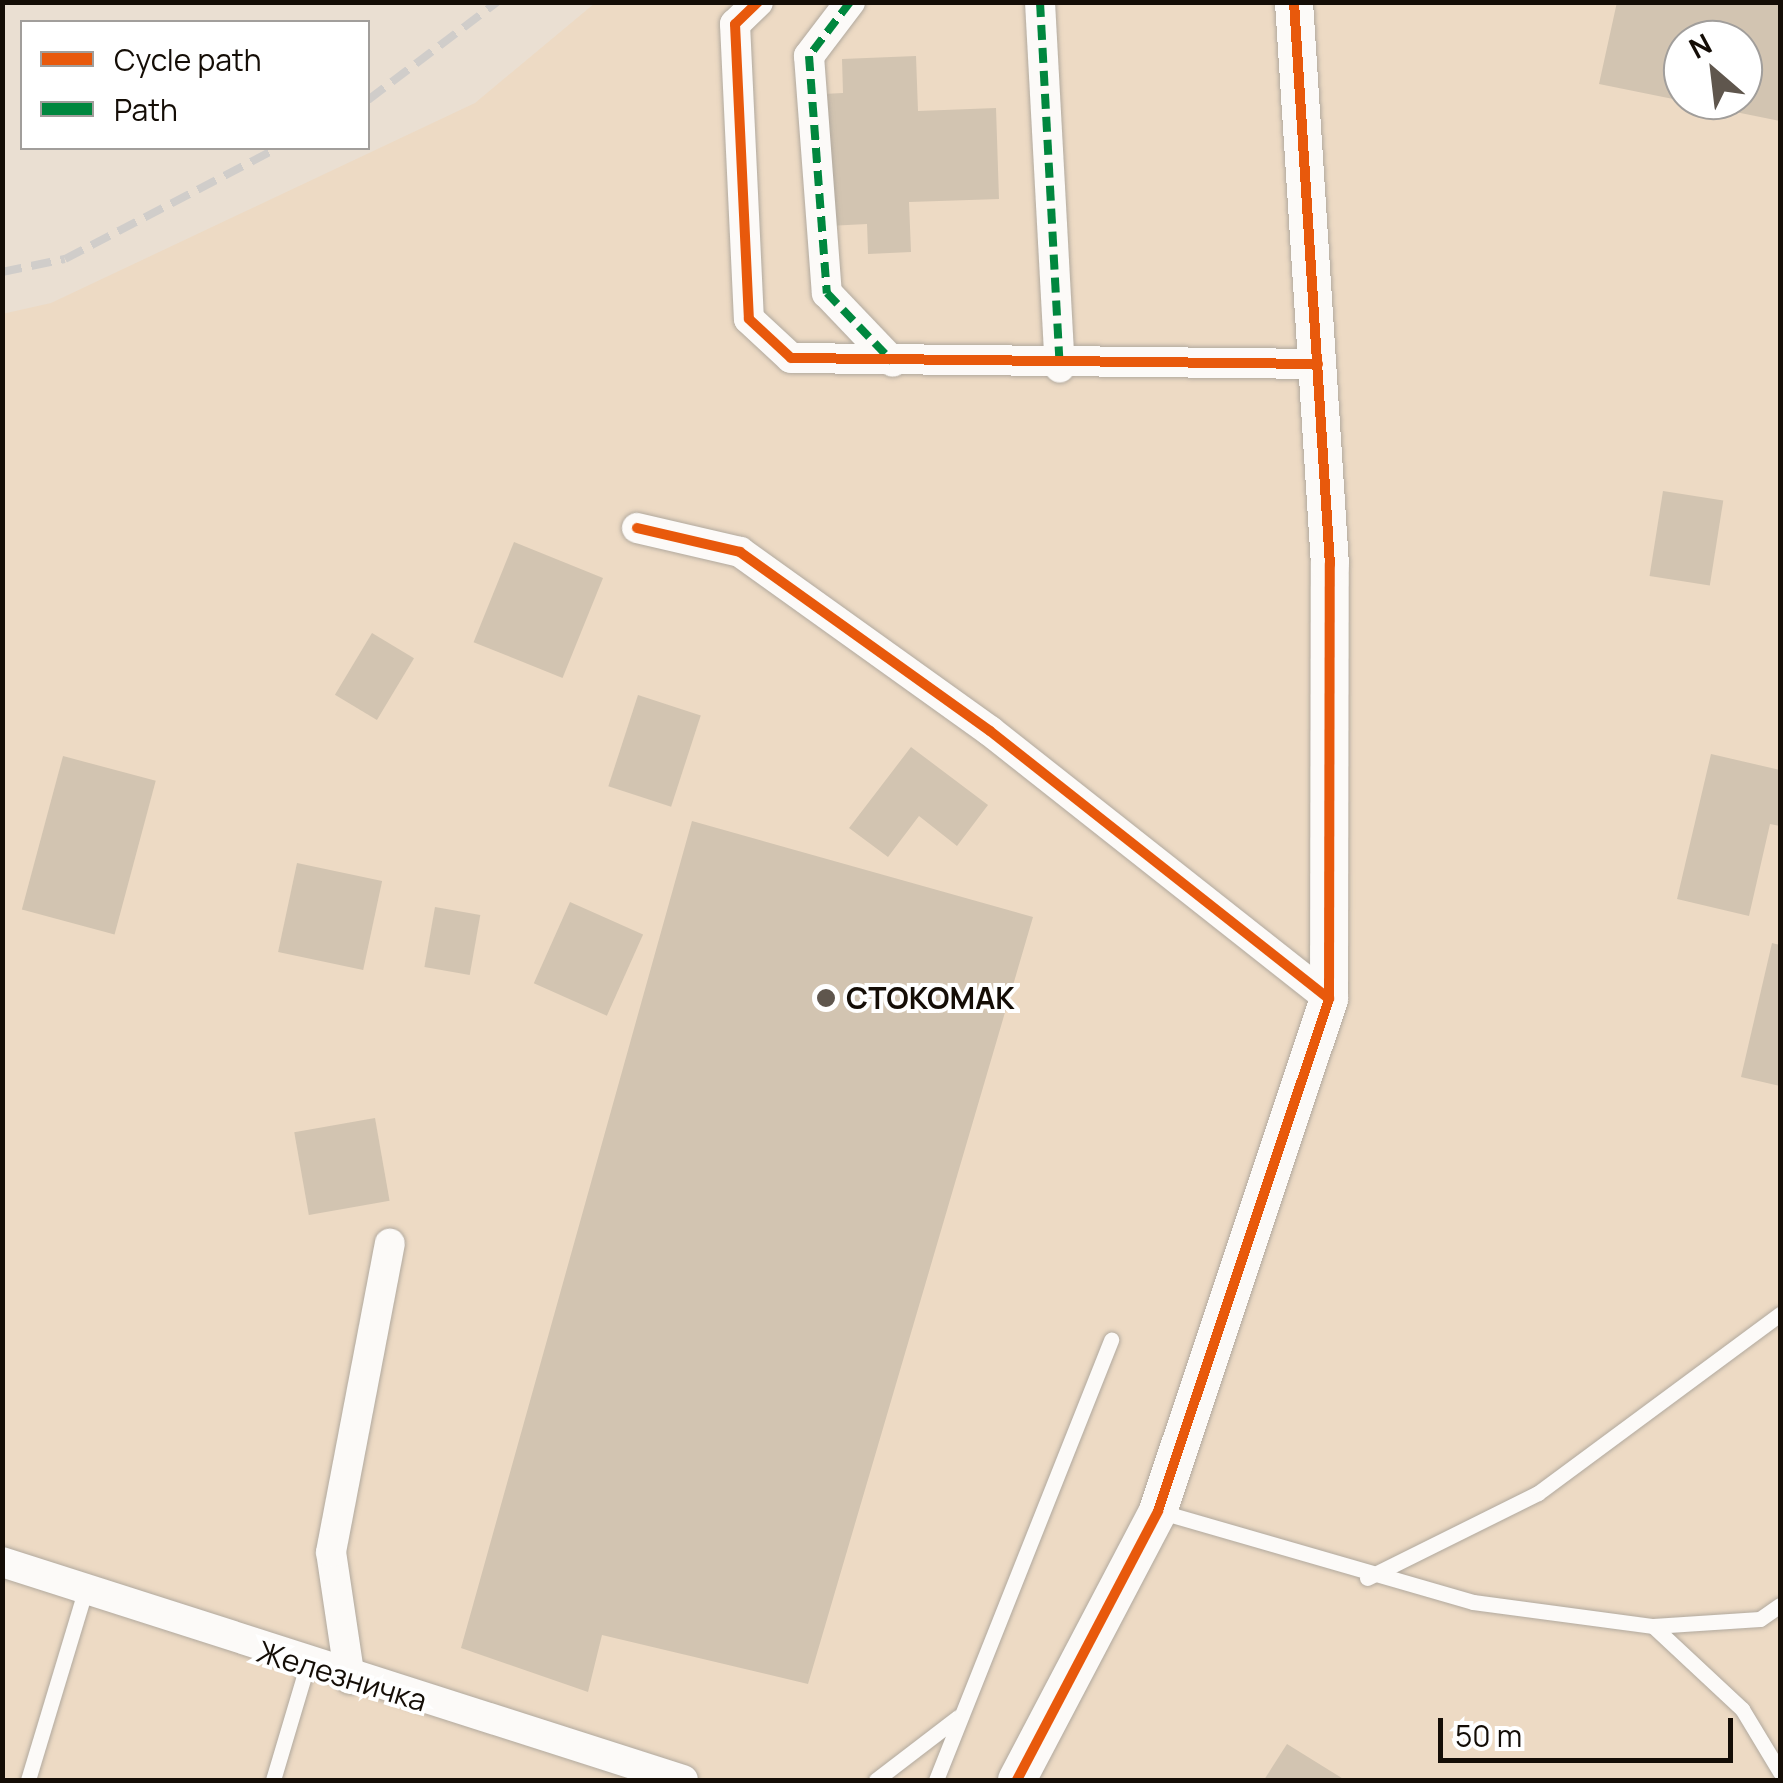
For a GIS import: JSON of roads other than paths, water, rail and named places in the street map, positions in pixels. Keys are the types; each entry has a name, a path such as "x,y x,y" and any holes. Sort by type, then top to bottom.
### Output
{"street":[{"path":"758,2 735,24 748,318 792,358 1060,367 1318,364"},
{"path":"850,2 809,56 827,293 893,362"},
{"path":"1040,2 1060,367"},
{"path":"1017,1780 1158,1511 1329,999 1330,565 1294,2"},
{"path":"637,528 740,552 990,731 1329,999"},
{"path":"350,1679 331,1552 390,1244"},
{"name":"Железничка","path":"2,1562 306,1666 683,1780"}],"lane":[{"path":"1367,1578 1538,1493 1780,1314"},
{"path":"936,1780 1111,1340"},
{"path":"1158,1511 1367,1578 1653,1626 1760,1620 1780,1604"},
{"path":"28,1780 84,1590"},
{"path":"1653,1626 1742,1709 1780,1772"},
{"path":"273,1780 306,1666"},
{"path":"876,1780 958,1717"}],"railway":[{"path":"370,98 497,2"},
{"path":"2,272 65,259 273,150"}],"place":[{"name":"СТОКОМАК","path":"826,998"}]}
